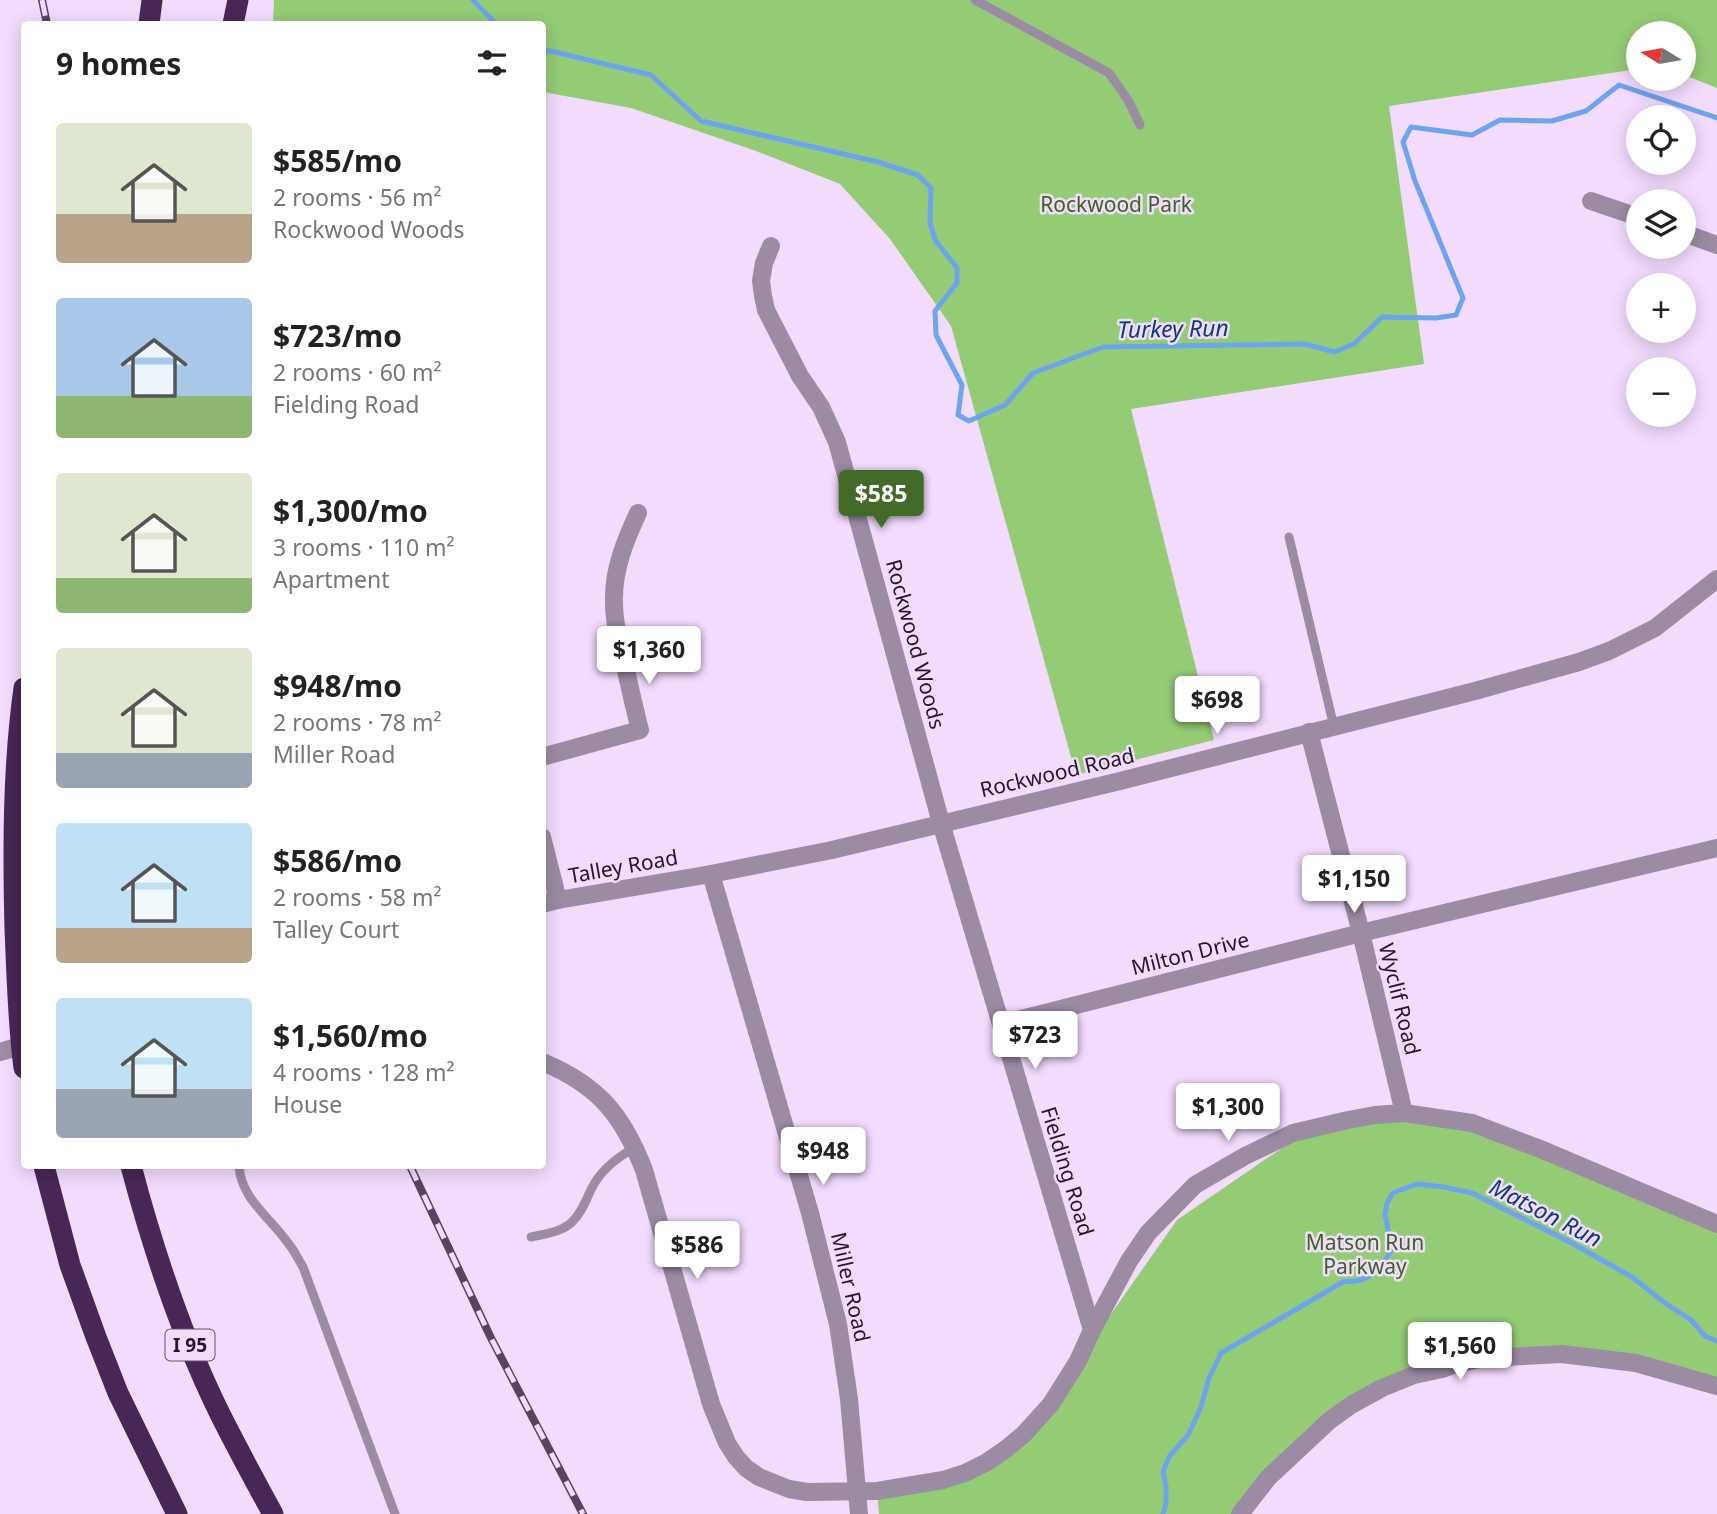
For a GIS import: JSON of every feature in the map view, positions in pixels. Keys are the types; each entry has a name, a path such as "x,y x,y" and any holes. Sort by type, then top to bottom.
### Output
{"highway":[{"path":"149,21 152,0"},
{"path":"234,21 238,0"},
{"path":"21,722 14,839 17,992 21,1035"},
{"path":"45,1169 69,1265 96,1337 118,1392 177,1514"},
{"name":"I 95","path":"132,1169 156,1251 186,1335 219,1413 274,1514"}],"street":[{"path":"1591,201 1626,213"},
{"path":"1696,237 1717,245"},
{"name":"Rockwood Woods","path":"771,246 761,281 766,310 838,442 941,823"},
{"path":"546,756 640,730 616,629 613,601 620,556 638,513"},
{"name":"Rockwood Road","path":"711,874 832,849 1107,784 1579,662 1655,628 1717,579"},
{"name":"Wyclif Road","path":"1309,732 1404,1113"},
{"name":"Fielding Road","path":"941,823 1092,1330"},
{"name":"Milton Drive","path":"1001,1024 1361,933 1717,848"},
{"path":"546,870 550,902"},
{"name":"Talley Road","path":"550,902 711,874"},
{"name":"Miller Road","path":"711,874 792,1148 835,1311 845,1359 859,1514"},
{"path":"0,1052 21,1046"},
{"path":"546,1064 574,1078 603,1100 635,1147 686,1310 711,1404 727,1443 746,1468 759,1477 789,1489 807,1492 877,1491 943,1480 987,1462 1024,1434 1051,1404 1079,1361 1092,1330 1129,1261 1148,1234 1195,1185 1245,1156 1293,1133 1362,1118 1404,1113 1472,1124 1506,1135 1717,1224"},
{"path":"1240,1514 1268,1478 1329,1422 1351,1405 1414,1375 1486,1358 1562,1354 1636,1363 1717,1386"}],"lane":[{"path":"975,0 1109,73 1128,100 1140,125"},
{"path":"1289,537 1334,727"},
{"path":"531,1237 558,1230 571,1223 601,1173 635,1147"},
{"path":"240,1169 245,1191 288,1242 303,1266 395,1514"}],"green space":[{"name":"Rockwood Park","path":"274,0 1717,0 1717,88 1696,80 1696,21 1626,21 1626,71 1389,106 1424,364 1131,409 1214,740 1076,775 951,326 890,239 840,184 756,151 631,108 546,93 546,21 273,21"},
{"name":"Matson Run Parkway","path":"1404,1113 1506,1135 1717,1224 1717,1386 1599,1357 1455,1364 1329,1421 1238,1514 879,1514 877,1491 943,1480 1024,1434 1177,1220 1311,1128"}],"waterway":[{"name":"Turkey Run","path":"473,0 493,21"},
{"name":"Turkey Run","path":"546,50 651,75 701,121 878,162 918,175 931,188 930,222 935,240 957,268 957,283 935,311 936,335 962,385 958,415 969,421 1005,405 1033,373 1103,347 1305,344 1334,352 1354,344 1382,317 1436,318 1456,315 1463,298 1415,181 1403,142 1411,127 1472,135 1500,120 1552,121 1586,111 1619,85 1717,118"},
{"name":"Matson Run","path":"1163,1514 1166,1503 1163,1472 1169,1457 1188,1435 1221,1353 1343,1282 1360,1280 1375,1272 1392,1249 1385,1215 1387,1203 1393,1193 1417,1184 1472,1193 1568,1241 1632,1277 1691,1320 1705,1336 1717,1341"}],"railway":[{"path":"42,0 46,21"},
{"path":"411,1169 491,1338 583,1514"}]}
